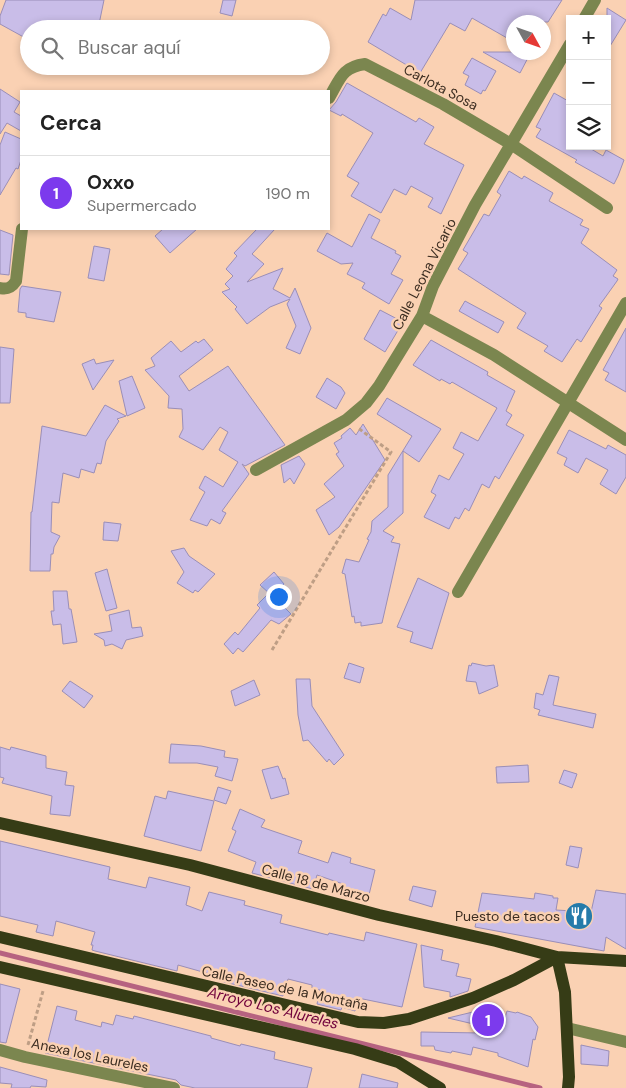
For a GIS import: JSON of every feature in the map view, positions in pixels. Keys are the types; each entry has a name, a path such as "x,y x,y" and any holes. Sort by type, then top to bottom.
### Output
{"main road":[{"name":"Calle 18 de Marzo","path":"0,823 190,865 379,915 557,956 626,961"},
{"name":"Calle Paseo de la Montaña","path":"0,937 358,1022 384,1023 409,1019 473,998 514,980 557,956"},
{"path":"557,956 565,992 568,1083"},
{"path":"0,967 356,1049 398,1062 440,1088"}],"street":[{"path":"586,15 595,0"},
{"name":"Calle Leona Vicario","path":"256,470 346,420 366,403 379,386 422,316 434,286 467,221 566,51"},
{"name":"Carlota Sosa","path":"330,96 344,71 354,65 365,64 443,104 512,144 607,208"},
{"path":"0,288 12,287 16,281 22,230"},
{"path":"458,592 626,303"},
{"path":"422,316 494,354 626,440"},
{"path":"567,1028 626,1042"},
{"name":"Anexa los Laureles","path":"0,1050 174,1088"}],"path":[{"path":"272,650 391,452 346,420"},
{"path":"26,1056 46,978"}],"building":[{"path":"6,0 104,0 100,20 20,20 20,35 0,24 0,16"},
{"path":"223,0 236,0 232,16 220,13"},
{"path":"415,0 562,0 551,17 551,15 506,15 506,37 472,18 465,31 450,23 420,73 368,42 383,14 386,16 390,8 411,20"},
{"path":"607,8 626,20 611,44 611,15 607,15"},
{"path":"483,52 506,52 506,60 527,60 520,73"},
{"path":"472,58 496,71 485,91 483,90 481,94 465,85 469,76 463,73"},
{"path":"347,83 416,122 419,118 434,127 424,144 464,165 441,214 428,207 433,198 411,186 406,195 394,189 381,213 351,196 359,183 347,176 373,133 342,114 341,116 330,110"},
{"path":"0,89 20,102 14,112 20,115 20,130 7,123 0,134"},
{"path":"554,93 566,100 566,150 593,150 603,156 606,150 624,160 614,184 536,137 541,129 536,127"},
{"path":"5,132 20,139 20,163 18,169 16,168 0,195 0,145"},
{"path":"509,171 522,179 524,176 553,193 549,201 583,220 580,225 589,229 581,243 617,270 613,276 618,279 599,306 602,308 581,342 577,339 562,362 544,351 548,346 517,328 526,313 458,269 468,253 463,250 484,214 489,216 501,195 497,192"},
{"path":"369,214 380,220 371,238 396,251 395,253 401,256 391,274 403,280 389,304 362,288 365,283 347,274 353,263 341,264 317,251 327,233 352,247"},
{"path":"0,230 13,235 9,275 0,274"},
{"path":"162,230 196,230 170,253 155,236"},
{"path":"256,230 274,230 252,254 264,264 247,282 283,268 273,289 290,298 295,288 311,328 300,354 286,348 296,326 287,304 290,299 270,307 247,324 235,309 237,307 222,292 230,289 225,284 233,276 226,269 237,256 234,253"},
{"path":"94,246 110,249 104,281 88,278"},
{"path":"22,286 61,292 54,322 26,317 26,313 18,312 20,289"},
{"path":"465,301 504,322 498,333 459,311"},
{"path":"380,310 403,322 385,352 364,339"},
{"path":"626,328 626,392 605,380 609,373 603,370"},
{"path":"204,339 213,350 179,376 189,391 228,366 285,445 245,466 242,464 249,474 222,511 226,513 220,524 211,519 207,526 190,520 205,492 199,488 205,476 223,487 238,462 219,450 228,432 220,427 203,450 179,437 183,429 182,409 168,408 169,396 145,370 155,366 151,358 171,341 181,352 196,341 198,343"},
{"path":"431,340 488,372 487,375 515,391 506,411 512,415 506,425 524,435 499,479 495,476 489,488 482,484 469,511 465,508 459,519 455,517 449,529 424,517 436,495 431,492 439,475 449,480 464,454 453,448 461,432 478,441 497,408 452,382 450,384 441,379 440,381 413,365"},
{"path":"0,347 14,349 10,403 0,403"},
{"path":"94,359 96,364 114,360 93,390 82,364"},
{"path":"132,376 145,408 127,416 119,381"},
{"path":"327,378 341,387 345,393 336,409 316,397"},
{"path":"387,398 441,429 419,462 403,451 403,513 383,531 394,537 391,542 400,544 382,623 361,626 361,622 355,623 354,616 352,617 345,574 342,573 346,559 359,562 369,540 367,539 371,532 372,521 388,507 388,475 412,436 377,414"},
{"path":"105,405 126,416 117,419 119,421 106,441 101,464 97,463 94,473 81,469 79,478 63,473 59,503 52,502 51,532 60,536 54,547 53,554 51,554 50,571 30,571 31,512 42,426 86,436"},
{"path":"363,424 385,460 339,527 329,535 316,510 335,497 324,484 344,466 336,454 339,452 334,443 342,438 341,436 350,428 356,435"},
{"path":"569,430 606,449 608,445 626,455 626,477 616,494 600,484 608,470 586,458 578,473 564,465 567,458 557,453"},
{"path":"299,456 305,464 294,484 290,478 284,483 281,465"},
{"path":"104,522 121,524 118,541 103,540"},
{"path":"184,548 189,556 215,574 198,592 195,590 193,593 177,583 184,572 171,551"},
{"path":"107,569 117,608 106,611 95,573"},
{"path":"274,572 284,584 280,588 291,600 283,606 291,614 279,624 271,620 243,652 238,648 233,654 224,644 235,632 238,635 260,608 257,605 269,593 260,585"},
{"path":"418,578 449,593 432,649 410,642 413,632 397,627"},
{"path":"53,591 67,591 69,609 71,609 77,642 63,644 61,624 53,625 51,611 54,611"},
{"path":"129,610 132,628 141,627 143,636 126,640 122,649 112,644 105,646 104,640 94,634 112,631 109,615"},
{"path":"349,663 364,668 360,683 344,678"},
{"path":"472,663 486,666 494,665 498,686 479,694 476,682 466,681 469,665 471,666"},
{"path":"549,675 559,677 553,705 596,714 593,728 538,715 540,710 534,708 536,693 543,695"},
{"path":"296,679 310,679 312,706 344,755 334,765 329,759 327,762 308,740 303,741 298,715"},
{"path":"254,680 260,695 235,706 231,691"},
{"path":"70,681 93,696 84,708 62,691"},
{"path":"171,744 201,746 225,751 224,757 238,759 232,781 215,776 218,767 197,763 169,763"},
{"path":"0,747 10,750 11,747 46,756 46,768 67,772 65,785 74,786 70,816 50,814 52,796 2,783 4,778 0,777"},
{"path":"528,765 529,782 497,783 496,767"},
{"path":"278,766 283,779 285,778 289,794 271,799 262,770"},
{"path":"564,770 577,774 572,788 559,783"},
{"path":"218,787 231,791 226,804 214,800"},
{"path":"168,791 214,801 201,851 144,836 155,796 166,799"},
{"path":"240,809 265,820 261,827 302,841 298,853 328,863 332,852 351,858 350,863 375,870 367,903 339,896 343,884 317,875 313,889 252,873 256,862 228,851 236,831 232,829"},
{"path":"0,841 110,867 108,879 146,888 149,877 190,887 186,905 202,911 209,892 245,901 244,905 282,915 280,923 328,935 329,933 364,941 366,932 417,944 402,1007 358,998 355,1011 342,1007 341,1010 317,1004 320,990 312,988 312,985 288,979 283,996 216,980 217,976 178,965 177,971 95,951 92,950 93,945 91,945 95,932 56,921 53,936 36,932 38,925 0,916"},
{"path":"570,846 582,848 578,868 566,865"},
{"path":"413,886 436,891 432,907 409,900"},
{"path":"596,890 626,894 626,949 606,937 604,951 475,927 482,893 534,899 535,893 553,896 553,898 558,898 556,910 591,912"},
{"path":"421,945 443,950 441,960 459,964 456,976 471,979 468,991 450,997 450,992 424,987"},
{"path":"0,984 20,989 6,1043 0,1042"},
{"path":"57,1006 77,1011 75,1020 101,1027 102,1022 113,1025 116,1015 133,1019 134,1016 211,1036 211,1038 240,1046 241,1044 275,1052 274,1059 312,1068 307,1088 195,1088 181,1085 176,1080 45,1053"},
{"path":"477,1011 505,1018 507,1011 531,1017 538,1027 535,1040 533,1039 528,1067 498,1056 498,1053 473,1047 471,1055 435,1050 434,1046 421,1046 421,1032 481,1033 482,1026 448,1018"},
{"path":"581,1045 609,1051 608,1066 581,1064"},
{"path":"0,1067 47,1080 46,1087 11,1088 12,1084 0,1083"},
{"path":"362,1074 398,1083 397,1088 359,1088"}],"waterway":[{"name":"Arroyo Los Alureles","path":"0,953 540,1088"}],"place":[{"name":"Puesto de tacos","path":"579,916"},
{"name":"Oxxo","path":"488,1020"}]}
